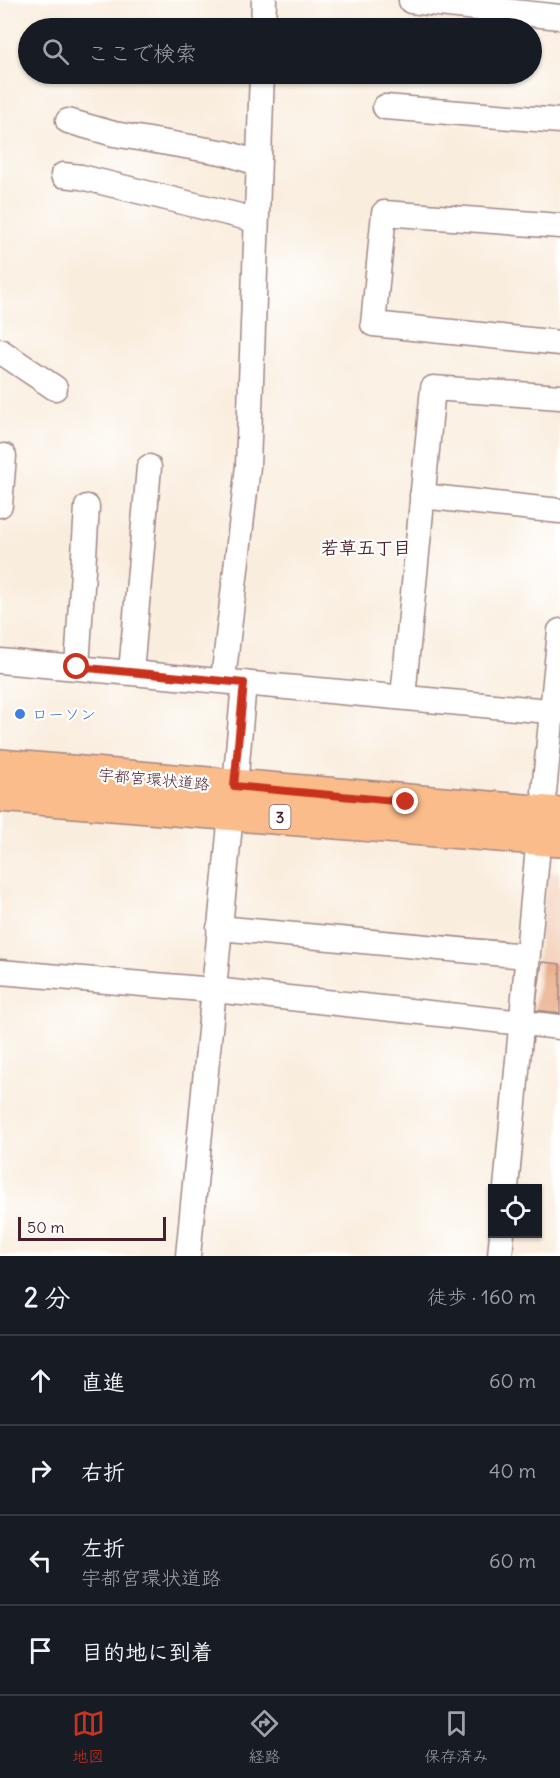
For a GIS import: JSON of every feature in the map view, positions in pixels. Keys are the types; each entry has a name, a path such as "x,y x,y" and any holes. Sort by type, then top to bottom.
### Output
{"main road":[{"name":"宇都宮環状道路","path":"0,766 448,831 480,844 552,852"},
{"name":"宇都宮環状道路","path":"0,795 406,802 468,790 555,800"}],"street":[{"path":"263,18 264,0"},
{"path":"411,2 560,17"},
{"path":"188,1256 233,800 234,681 248,466 262,84"},
{"path":"385,107 560,122"},
{"path":"68,121 114,134 226,153 258,163"},
{"path":"63,175 81,177 256,220"},
{"path":"560,226 384,213 373,324 560,343"},
{"path":"0,351 55,388"},
{"path":"403,697 433,388 560,397"},
{"path":"0,505 4,456"},
{"path":"131,672 149,467"},
{"path":"422,496 560,511"},
{"path":"77,667 87,507"},
{"path":"555,800 560,631"},
{"path":"0,661 556,711"},
{"path":"506,1184 526,956 552,852"},
{"path":"219,928 526,956"},
{"path":"0,972 214,990 560,1027"},
{"path":"500,1256 502,1238"}],"shaded area":[{"path":"547,871 560,872 560,1019 532,1016"}],"building":[{"path":"542,962 560,964 560,1013 535,1010"}],"place":[{"name":"ローソン","path":"20,714"}],"district":[{"name":"若草五丁目","path":"366,547"}],"route":[{"path":"77,667 244,683 234,786 406,802"}]}
